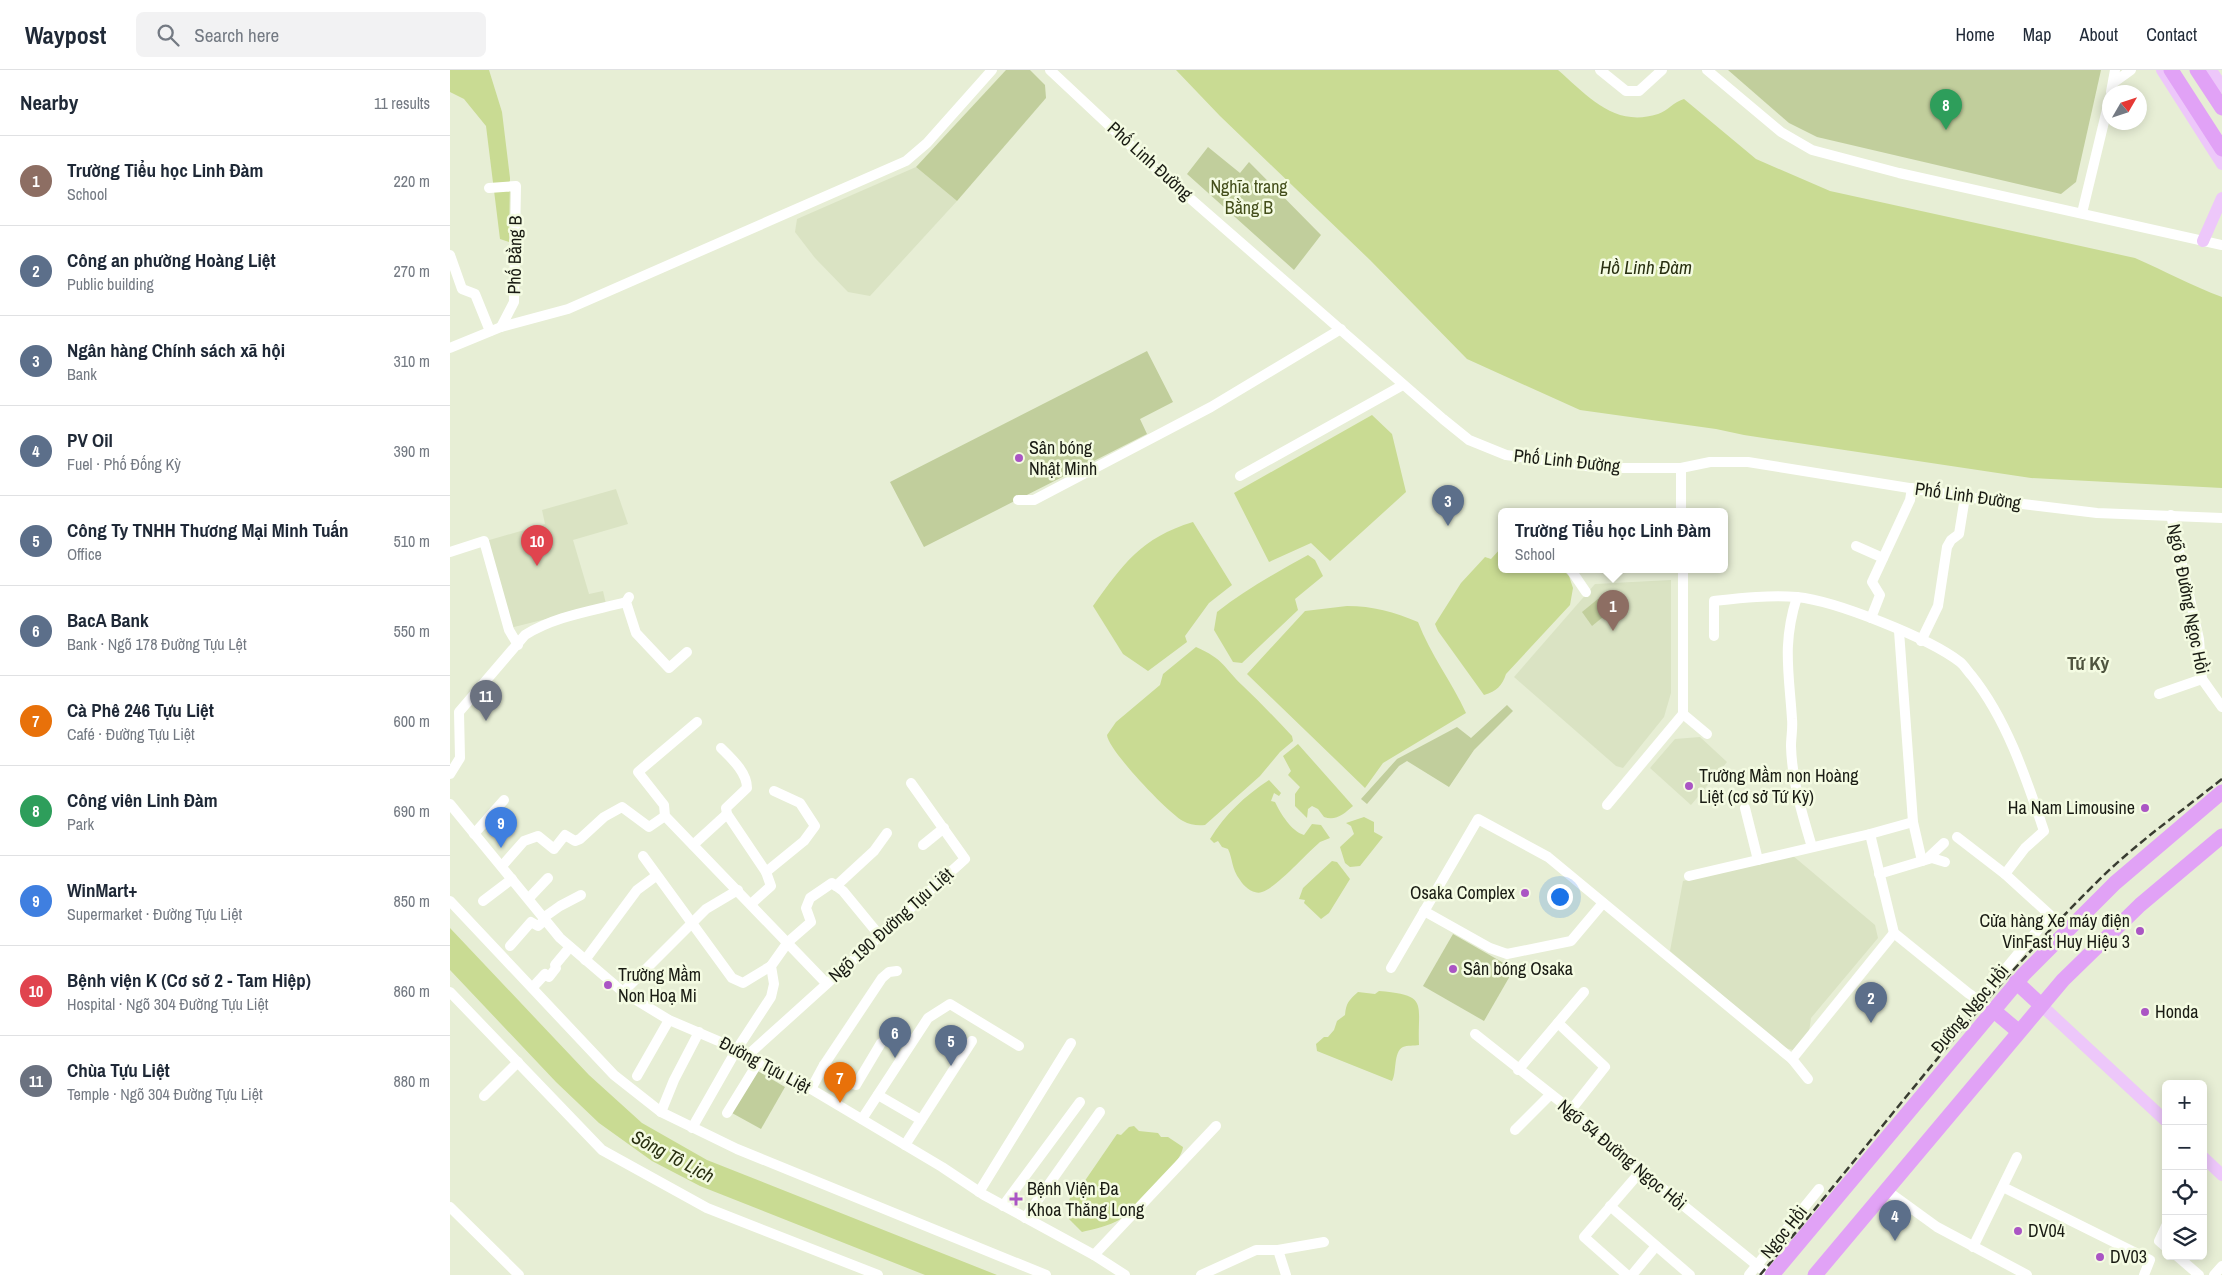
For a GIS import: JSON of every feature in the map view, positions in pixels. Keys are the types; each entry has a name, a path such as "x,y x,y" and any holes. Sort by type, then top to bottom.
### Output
{"highway":[{"path":"2171,70 2222,149"},
{"path":"2197,70 2222,108"},
{"name":"Đường Ngọc Hồi","path":"1770,1275 2016,982 2115,883 2222,792"},
{"path":"1815,1275 2041,1005 2140,905 2222,836"},
{"path":"2016,982 2041,1005"},
{"path":"1993,1010 2018,1031"}],"main road":[{"path":"2162,70 2180,70"},
{"path":"2162,70 2222,164"},
{"path":"2211,70 2222,87"},
{"path":"2203,241 2222,198"},
{"path":"2041,1005 2162,1117"},
{"path":"2207,1161 2222,1175"}],"street":[{"path":"450,348 501,327 568,309 906,161 927,143 992,70"},
{"name":"Phố Linh Đường","path":"1050,70 1144,159 1341,328 1402,385 1469,440 1506,455 1601,468 1681,468 1710,462 1748,462 1965,496 2097,513 2222,518"},
{"path":"1600,70 1626,91 1639,91 1662,70"},
{"path":"1707,70 1781,132 1812,150 1899,173 2082,212 2222,245"},
{"path":"2112,85 2115,70"},
{"path":"2115,85 2131,70"},
{"path":"2082,212 2102,130"},
{"name":"Phố Bằng B","path":"490,188 514,186 514,302 501,327"},
{"path":"450,255 462,288 475,294 490,331"},
{"path":"1018,500 1034,500 1171,429 1341,328"},
{"path":"1240,476 1402,385"},
{"path":"1681,468 1681,508"},
{"path":"1872,618 1880,595 1872,582 1910,500 1912,488"},
{"path":"1921,641 1938,606 1947,547 1951,540 1959,534 1965,496"},
{"name":"Ngõ 8 Đường Ngọc Hồi","path":"2171,515 2199,639 2202,679 2222,707"},
{"path":"450,552 484,541 509,630 518,645"},
{"path":"1856,546 1884,558"},
{"path":"1573,573 1586,592"},
{"path":"1607,805 1683,714 1683,573"},
{"path":"1714,636 1714,601 1754,596 1797,597 1872,618 1960,662 1983,690 2004,729 2036,806 2044,831 2024,848 2005,874"},
{"path":"1797,597 1790,622 1786,655 1793,726 1791,745 1798,801 1812,847"},
{"path":"450,774 460,758 459,712 525,635 538,627 627,599 636,633 669,668 687,652"},
{"path":"1899,631 1913,822 1927,859"},
{"path":"2159,694 2202,679"},
{"path":"1683,714 1707,734"},
{"path":"697,722 638,772 664,805 664,816 752,904 826,983"},
{"path":"721,748 738,765 748,788 726,808 727,814 766,872 771,886 752,904"},
{"name":"Ngõ 190 Đường Tựu Liệt","path":"748,1055 965,859 911,783"},
{"path":"766,872 804,841 815,826 800,803 774,791"},
{"path":"474,834 504,800"},
{"path":"502,866 524,841 538,836 554,849 565,836 575,841 580,839 604,817 622,807 649,827 664,816"},
{"path":"1744,808 1758,860"},
{"name":"Đường Tựu Liệt","path":"452,811 502,866 544,919 570,947 623,992 670,1020 737,1049 811,1089 979,1192 1094,1255 1125,1275"},
{"path":"693,845 727,814"},
{"path":"1392,968 1478,818 1548,857 1792,1059 1808,1078"},
{"path":"1689,876 1913,822"},
{"path":"922,845 944,828"},
{"path":"836,886 874,851 887,833"},
{"path":"1872,833 1879,874 1894,933 1993,1010"},
{"path":"1957,837 2005,874 2050,915 1979,1001"},
{"path":"1879,874 1927,859 1944,844"},
{"path":"643,856 732,978 743,983 771,966 788,942 810,922 806,908 810,898 832,883 843,890 880,936"},
{"path":"1927,859 1944,862"},
{"path":"585,960 637,890 656,876"},
{"path":"529,898 548,878"},
{"path":"482,901 512,879"},
{"path":"623,992 706,909 738,890"},
{"path":"510,946 531,922 538,926 560,906 580,895"},
{"path":"450,901 614,1075 661,1112 737,1149 1046,1275"},
{"path":"1424,911 1490,948 1507,954 1570,941 1603,903"},
{"path":"1792,1059 1894,933"},
{"path":"533,987 545,974 549,977 556,968 555,964 570,947"},
{"path":"692,1128 737,1049 771,997 774,984 771,966"},
{"path":"811,1089 824,1065 882,978 889,972 896,971"},
{"path":"450,992 602,1150 708,1208 878,1275"},
{"path":"1518,1070 1584,992"},
{"path":"862,1119 928,1018 950,1004 1019,1046"},
{"path":"637,1076 670,1020"},
{"path":"1558,1023 1605,1067 1571,1110"},
{"path":"661,1112 674,1080 699,1032"},
{"name":"Ngõ 54 Đường Ngọc Hồi","path":"1475,1034 1518,1070 1571,1110 1641,1171 1756,1266 1770,1275"},
{"path":"905,1145 972,1041"},
{"path":"824,1065 856,1085 881,1043"},
{"path":"979,1192 1071,1043"},
{"path":"727,1113 759,1061"},
{"path":"484,1096 518,1062"},
{"path":"878,1095 921,1120"},
{"path":"1515,1130 1550,1095"},
{"path":"1003,1206 1080,1102"},
{"path":"1025,1218 1100,1112"},
{"path":"1094,1255 1216,1126"},
{"path":"1973,1248 2017,1157"},
{"path":"1627,1275 1584,1237 1641,1171"},
{"path":"2003,1187 2150,1260 2144,1275"},
{"name":"Ngọc Hồi","path":"1749,1275 1819,1189"},
{"path":"1886,1190 1936,1227 2027,1275"},
{"path":"1610,1206 1690,1275"},
{"path":"450,1207 519,1275"},
{"path":"1201,1275 1256,1250 1278,1250 1324,1242"},
{"path":"1632,1275 1656,1246"},
{"path":"1278,1250 1286,1275"},
{"path":"2182,1260 2199,1275"},
{"path":"2214,1275 2222,1266"}],"shaded area":[{"path":"916,167 957,201 870,296 848,292 815,258 795,232 797,219"},
{"path":"616,489 628,524 573,540 589,594 603,591 606,604 510,628 486,541 545,524 542,510"},
{"path":"1671,580 1671,693 1664,717 1623,768 1616,766 1514,677 1595,584"},
{"name":"Trường Mầm non Hoàng Liệt (cơ sở Tứ Kỳ)","path":"1700,737 1727,762 1691,805 1650,768 1675,739"},
{"path":"1792,855 1875,925 1878,938 1811,1018 1809,1032 1793,1050 1785,1048 1670,951 1683,881"}],"green space":[{"path":"1006,70 1030,70 1045,85 1046,98 957,201 916,167"},
{"path":"1728,70 2101,70 2076,182 2061,194 1817,137 1789,123"},
{"name":"Nghĩa trang Bằng B","path":"1208,147 1240,173 1249,162 1321,235 1294,270 1187,174"},
{"name":"Sân bóng Nhật Minh","path":"1147,351 1173,402 1140,419 1147,434 924,547 890,482"},
{"path":"1604,594 1614,608 1592,626 1582,612"},
{"path":"1507,705 1513,711 1474,750 1449,787 1407,761 1399,766 1367,804 1361,799 1397,759 1457,727 1471,738"},
{"path":"1453,934 1514,969 1484,1021 1423,986"},
{"path":"756,1070 785,1087 761,1129 732,1113"}],"water":[{"path":"450,70 489,70 502,112 510,178 509,242 500,239 486,126 464,99 450,92"},
{"name":"Hồ Linh Đàm","path":"1176,70 1558,70 1591,99 1615,113 1628,117 1658,114 1684,99 1756,159 1830,191 2135,258 2222,297 2222,488 2031,478 1580,410 1467,359 1370,260 1220,116"},
{"path":"1372,415 1392,434 1406,492 1330,561 1311,543 1269,562 1234,493"},
{"path":"1193,522 1232,585 1209,603 1185,636 1187,642 1148,671 1123,654 1093,606 1114,577 1135,554 1160,536 1175,528"},
{"path":"1498,551 1498,573 1566,573 1573,588 1570,605 1506,674 1498,688 1484,695 1438,631 1435,624 1461,583 1485,557 1491,559"},
{"path":"1308,555 1315,560 1323,576 1295,599 1298,610 1242,663 1233,662 1214,630 1217,612 1250,589"},
{"path":"1347,606 1383,610 1418,622 1466,713 1383,763 1365,788 1247,674 1305,611"},
{"path":"1196,647 1223,664 1292,736 1293,741 1280,752 1260,776 1205,825 1191,824 1175,816 1140,781 1117,754 1107,735 1116,722 1160,685 1163,674"},
{"path":"1298,744 1353,806 1343,814 1332,818 1324,817 1318,809 1312,806 1308,809 1307,818 1295,806 1295,794 1300,787 1288,775 1291,771 1283,756"},
{"path":"1269,780 1281,793 1279,796 1274,793 1271,801 1275,802 1283,817 1295,830 1304,835 1312,824 1321,825 1330,838 1320,842 1275,884 1259,893 1247,888 1237,876 1228,849 1222,847 1218,841 1214,843 1210,839 1222,821 1236,806"},
{"path":"1364,817 1374,822 1374,832 1383,837 1360,866 1350,867 1345,863 1340,847 1354,834 1351,826 1346,823"},
{"path":"1332,861 1337,862 1350,879 1329,913 1321,919 1304,903 1305,900 1299,899 1303,888"},
{"name":"Sông Tô Lịch","path":"450,928 589,1075 642,1123 707,1160 997,1275 925,1275 700,1186 652,1161 599,1123 556,1082 450,970"},
{"path":"1379,991 1406,995 1414,999 1419,1011 1419,1045 1405,1046 1400,1050 1396,1058 1392,1081 1317,1051 1316,1044 1324,1037 1328,1037 1334,1030 1337,1021 1345,1015 1346,1007 1352,997 1358,992 1375,994"},
{"path":"1134,1126 1139,1131 1158,1133 1161,1137 1168,1137 1183,1147 1180,1155 1166,1175 1126,1215 1111,1224 1082,1232 1069,1219 1069,1201 1072,1191 1082,1185 1117,1134 1121,1135 1129,1127"}],"railway":[{"path":"1760,1275 1969,1021 2056,924 2102,877 2131,851 2222,779"}],"place":[{"name":"Công viên Linh Đàm","path":"1946,130"},
{"name":"Sân bóng Nhật Minh","path":"1019,458"},
{"name":"Ngân hàng Chính sách xã hội","path":"1448,526"},
{"name":"Bệnh viện K (Cơ sở 2 - Tam Hiệp)","path":"537,566"},
{"name":"Trường Tiểu học Linh Đàm","path":"1613,631"},
{"name":"Chùa Tựu Liệt","path":"486,721"},
{"name":"Trường Mầm non Hoàng Liệt (cơ sở Tứ Kỳ)","path":"1689,786"},
{"name":"Ha Nam Limousine","path":"2145,808"},
{"name":"WinMart+","path":"501,848"},
{"name":"Osaka Complex","path":"1525,893"},
{"name":"Cửa hàng Xe máy điện VinFast Huy Hiệu 3","path":"2140,931"},
{"name":"Sân bóng Osaka","path":"1453,969"},
{"name":"Trường Mầm Non Hoạ Mi","path":"608,985"},
{"name":"Honda","path":"2145,1012"},
{"name":"Công an phường Hoàng Liệt","path":"1871,1023"},
{"name":"BacA Bank","path":"895,1058"},
{"name":"Công Ty TNHH Thương Mại Minh Tuấn","path":"951,1066"},
{"name":"Cà Phê 246 Tựu Liệt","path":"840,1103"},
{"name":"Bệnh Viện Đa Khoa Thăng Long","path":"1016,1199"},
{"name":"DV04","path":"2018,1231"},
{"name":"PV Oil","path":"1895,1241"},
{"name":"DV03","path":"2100,1257"}],"district":[{"name":"Tứ Kỳ","path":"2088,663"}]}
